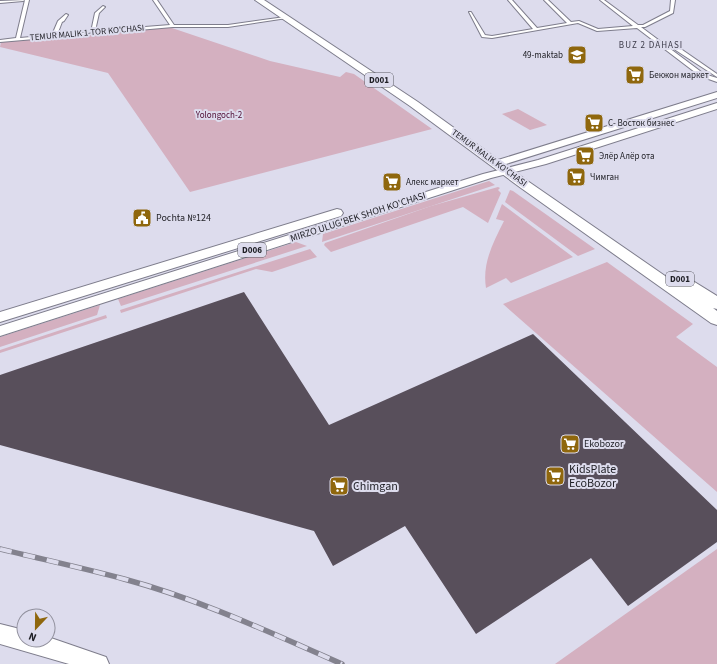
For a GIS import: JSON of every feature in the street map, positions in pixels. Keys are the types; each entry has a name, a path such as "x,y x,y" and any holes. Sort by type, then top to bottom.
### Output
{"highway":[{"name":"TEMUR MALIK KO'CHASI","path":"259,0 506,166 717,304"},
{"name":"TEMUR MALIK KO'CHASI","path":"268,0 452,122 506,166 717,319"}],"main road":[{"name":"MIRZO ULUG'BEK SHOH KO'CHASI","path":"0,317 506,166 641,119 717,95"},
{"path":"688,104 702,110"},
{"name":"MIRZO ULUG'BEK SHOH KO'CHASI","path":"506,166 542,162 717,106"},
{"path":"641,119 655,126"},
{"name":"MIRZO ULUG'BEK SHOH KO'CHASI","path":"0,331 378,205"},
{"path":"0,634 99,664"},
{"path":"0,642 74,664"}],"street":[{"path":"0,2 23,0"},
{"path":"18,39 27,0"},
{"path":"155,0 173,26"},
{"path":"510,0 537,30"},
{"path":"546,0 571,24"},
{"path":"602,0 702,75 717,80"},
{"path":"470,13 484,36 488,37 580,22 597,30 644,26 672,12 672,0"},
{"path":"93,33 97,13 103,7"},
{"path":"54,36 60,21 63,20 66,15"},
{"name":"TEMUR MALIK 1-TOR KO'CHASI","path":"0,41 173,26 228,26 285,18"},
{"path":"638,27 652,33 717,76"}],"green space":[{"name":"Yolongoch-2","path":"169,27 270,61 340,77 346,72 354,74 432,129 190,192 108,73 0,47 1,42"},
{"path":"518,109 547,125 530,130 502,114"},
{"path":"489,181 495,185 322,242 323,234"},
{"path":"498,187 500,188 498,190 501,193 488,223 463,207 331,252 324,245 325,243 431,206"},
{"path":"510,190 595,249 578,256 505,202"},
{"path":"502,204 573,257 511,283 506,278 486,288 485,279 489,253 504,221 496,219"},
{"path":"296,242 307,246 121,306 118,299"},
{"path":"310,249 317,257 272,272 256,269 121,313 120,310"},
{"path":"607,262 693,324 676,337 717,367 717,492 503,304"},
{"path":"100,305 97,315 0,347 0,337"},
{"path":"106,315 107,318 0,353 0,350"},
{"path":"717,549 717,664 555,664"}],"building":[{"name":"Chimgan","path":"244,292 329,425 533,334 717,510 717,542 628,606 591,558 476,634 405,526 333,566 314,531 0,445 0,375"}],"railway":[{"path":"0,549 124,579 180,596 234,617 342,664"}],"place":[{"name":"49-maktab","path":"577,55"},
{"name":"Бекжон маркет","path":"635,75"},
{"name":"С- Восток бизнес","path":"594,123"},
{"name":"Элёр Алёр ота","path":"585,156"},
{"name":"Чимган","path":"576,177"},
{"name":"Алекс маркет","path":"392,182"},
{"name":"Pochta №124","path":"142,218"},
{"name":"Ekobozor","path":"570,444"},
{"name":"KidsPlate EcoBozor","path":"555,476"},
{"name":"Chimgan","path":"339,486"}],"district":[{"name":"BUZ 2 DAHASI","path":"651,45"}]}
